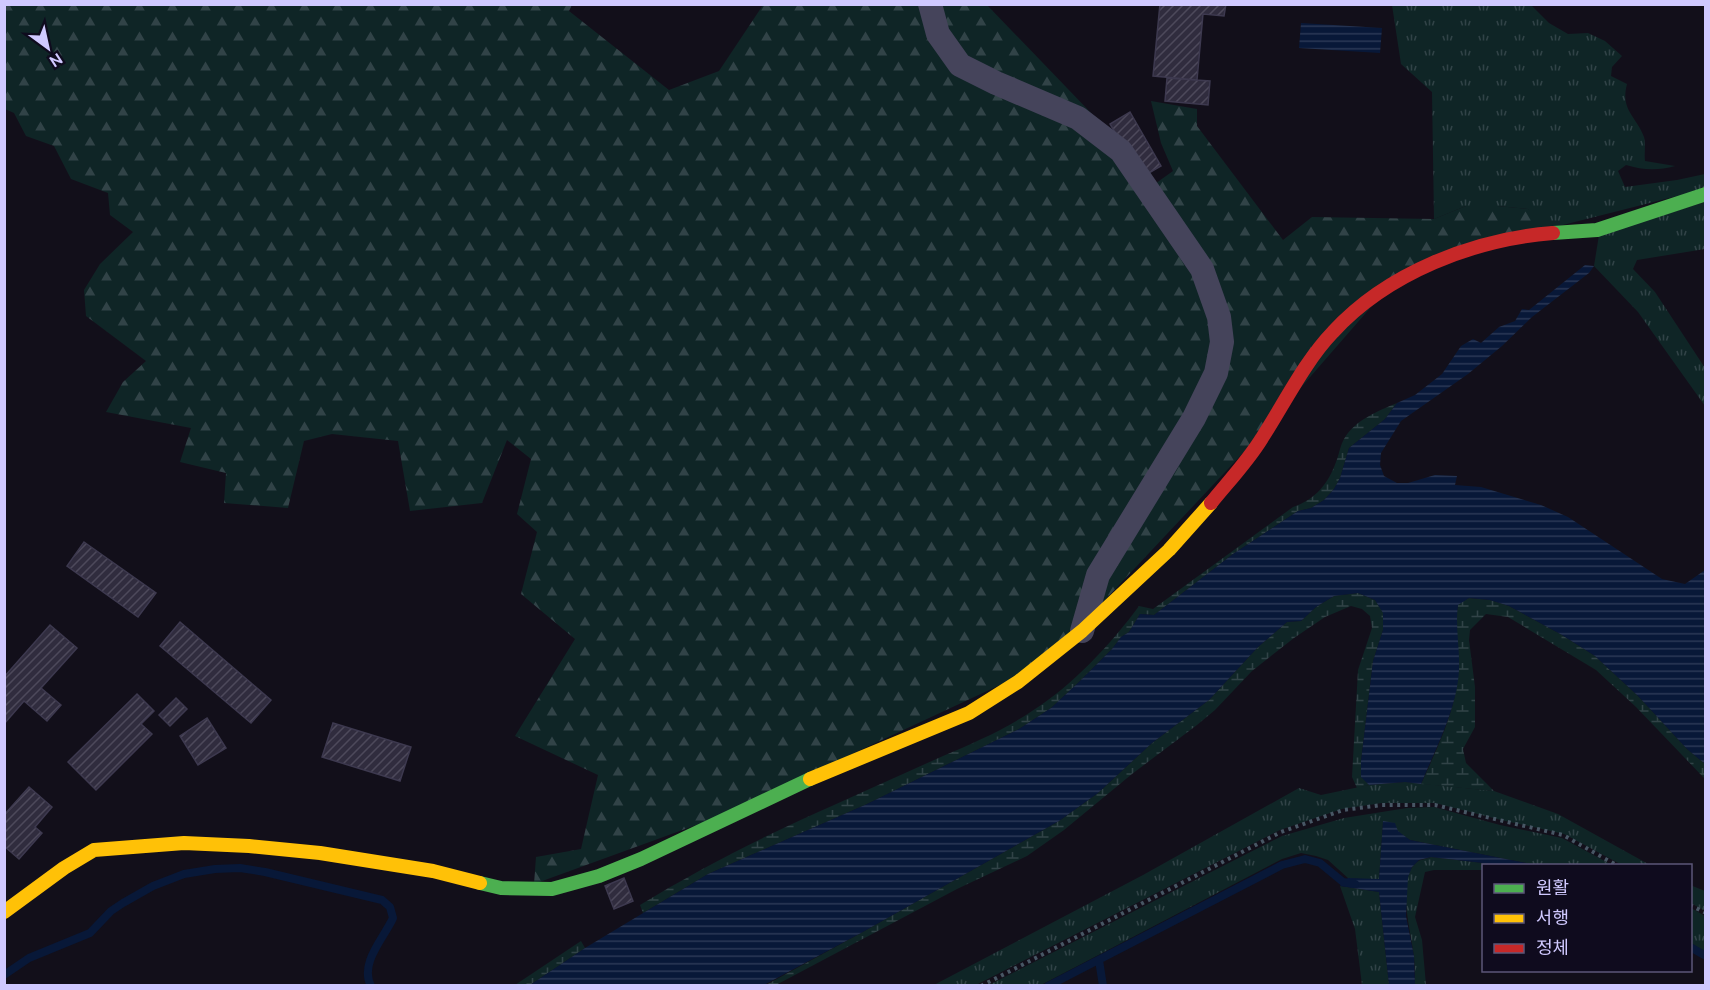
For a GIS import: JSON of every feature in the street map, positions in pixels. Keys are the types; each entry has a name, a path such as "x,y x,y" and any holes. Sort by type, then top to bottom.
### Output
{"street":[{"path":"930,4 938,34 960,65 1078,118 1120,151 1202,269 1219,317 1222,342 1216,373 1194,418 1098,575 1082,631"},
{"path":"4,912 64,868 94,850 183,843 249,846 320,853 433,871 501,888 552,889 598,876 641,859 834,768 969,713 1018,682 1082,631 1169,550 1212,502 1261,440 1294,385 1331,333 1358,307 1400,280 1442,260 1486,244 1543,234 1597,230 1706,194"}],"path":[{"path":"981,986 1281,832 1343,810 1382,805 1435,805 1563,835 1614,864"},
{"path":"1692,906 1706,913"}],"green space":[{"path":"5,5 572,5 569,11 669,90 719,71 763,5 919,5 933,43 1072,128 1117,162 1198,283 1211,324 1210,366 1079,627 1015,678 710,820 534,884 536,857 581,849 598,775 515,736 575,639 521,594 537,532 517,514 531,459 507,440 482,503 410,511 398,441 332,434 304,441 288,508 224,503 226,473 180,462 191,428 106,412 123,382 146,361 86,316 84,290 100,264 133,232 110,215 108,193 71,179 54,146 26,136 14,113 5,109"},
{"path":"936,5 987,5 1118,141 964,60"},
{"path":"1392,5 1531,5 1549,23 1568,34 1588,33 1605,41 1622,56 1612,67 1611,76 1627,84 1625,93 1627,107 1644,137 1645,161 1675,166 1650,169 1626,165 1618,171 1625,187 1705,174 1705,189 1543,230 1528,209 1466,206 1434,219 1432,92 1401,64"},
{"path":"1151,101 1197,109 1197,126 1283,240 1312,217 1434,219 1466,206 1528,209 1535,215 1543,230 1398,276 1257,438 1090,616 1226,346 1152,186 1173,171 1161,143"},
{"path":"1705,202 1705,249 1637,260 1633,269 1655,292 1705,368 1705,406 1638,312 1594,266 1599,235"},
{"path":"1397,403 1385,419 1349,448 1340,478 1324,500 1311,508 1298,511 1233,554 1154,615 1140,614 1129,632 1121,637 1112,649 1051,708 1019,729 867,804 708,874 643,913 640,905 711,864 988,736 1047,701 1090,663 1139,606 1153,609 1293,507 1315,495 1329,477 1343,442 1354,426"},
{"path":"1358,593 1375,600 1383,612 1383,630 1373,661 1361,761 1361,776 1369,785 1357,788 1352,777 1358,670 1372,628 1370,616 1362,609 1351,606 1325,617 1294,638 1252,671 1215,710 1197,725 1132,774 1064,830 1027,856 957,889 776,985 764,986 1059,821 1098,793 1152,743 1209,700 1258,647 1287,622 1301,621 1316,607 1334,596"},
{"path":"1469,598 1490,600 1509,606 1595,656 1638,696 1687,749 1705,764 1705,779 1636,707 1596,670 1508,617 1486,614 1470,630 1469,640 1475,687 1475,727 1463,749 1466,763 1494,791 1421,784 1451,711 1456,688 1458,604"},
{"path":"1405,782 1494,791 1558,814 1648,864 1620,864 1564,834 1435,803 1382,803 1342,809 1280,830 976,985 932,986 1143,875 1299,788 1321,795 1369,785"},
{"path":"1434,807 1500,825 1562,838 1610,864 1531,864 1410,840 1383,822 1379,880 1348,878 1328,860 1301,853 1282,859 1041,985 987,986 1282,836 1344,818 1407,808"},
{"path":"1431,857 1491,864 1482,864 1482,870 1425,872 1415,917 1422,940 1426,985 1415,985 1406,894 1410,870 1422,860"},
{"path":"1340,886 1379,892 1389,985 1362,985 1355,929"},
{"path":"1692,886 1705,891 1705,911 1692,904"},
{"path":"1692,909 1705,916 1705,952 1692,944"},
{"path":"581,941 585,948 530,985 515,985"}],"water":[{"path":"1301,23 1382,28 1380,53 1299,48"},
{"path":"1585,265 1594,266 1589,273 1532,317 1468,374 1401,421 1381,453 1380,465 1384,476 1397,483 1408,483 1435,475 1457,476 1455,485 1481,487 1541,505 1568,517 1662,579 1685,584 1705,570 1705,764 1687,749 1638,696 1595,656 1509,606 1490,600 1469,598 1458,605 1459,670 1454,699 1445,728 1421,784 1405,782 1369,785 1361,777 1361,761 1373,661 1383,630 1383,613 1375,600 1358,593 1334,596 1316,607 1301,621 1287,622 1258,647 1209,700 1152,743 1098,793 1059,821 764,985 530,985 585,948 708,874 867,804 1019,729 1051,708 1112,649 1121,637 1129,632 1140,614 1154,615 1233,554 1298,511 1311,508 1324,500 1340,478 1349,448 1385,419 1397,403 1415,395 1442,374 1461,346 1473,339 1481,343 1499,327 1515,321 1522,309 1529,310"},
{"path":"1383,821 1395,823 1398,831 1410,840 1531,864 1491,864 1431,857 1419,860 1412,867 1408,877 1406,916 1414,956 1415,985 1389,985 1379,892 1340,886 1348,878 1379,879"}],"building":[{"path":"1160,4 1226,4 1224,16 1203,14 1197,80 1153,76"},
{"path":"1167,78 1210,81 1208,105 1165,101"},
{"path":"1130,112 1161,166 1142,177 1110,124"},
{"path":"84,542 156,593 138,617 67,566"},
{"path":"180,622 271,700 251,723 160,646"},
{"path":"50,625 77,648 41,688 61,705 47,721 24,701 4,724 4,677"},
{"path":"137,694 154,711 141,724 152,734 96,790 68,762"},
{"path":"176,698 187,709 170,726 159,715"},
{"path":"207,718 226,748 198,765 180,736"},
{"path":"333,723 411,747 400,781 322,757"},
{"path":"29,787 52,807 35,827 42,833 19,859 4,846 4,815"},
{"path":"624,878 633,901 614,909 605,886"}],"waterway":[{"path":"1048,986 1282,865 1305,859 1320,863 1343,882 1355,884"},
{"path":"4,975 29,958 90,933 111,911 153,886 184,874 240,868 382,900 390,907 393,918 374,951 368,968 371,986"},
{"path":"1692,948 1706,956"},
{"path":"1099,960 1103,986"}],"traffic: fast":[{"path":"1553,233 1597,230 1706,194"},
{"path":"480,883 501,888 552,889 599,876 641,859 810,779"}],"traffic: slow":[{"path":"810,779 969,713 1018,682 1082,631 1169,550 1211,503"},
{"path":"4,912 64,868 94,850 184,843 320,853 433,871 480,883"}],"traffic: jam":[{"path":"1211,503 1256,447 1295,383 1323,343 1355,311 1379,292 1406,276 1463,251 1493,243 1553,233"}]}
